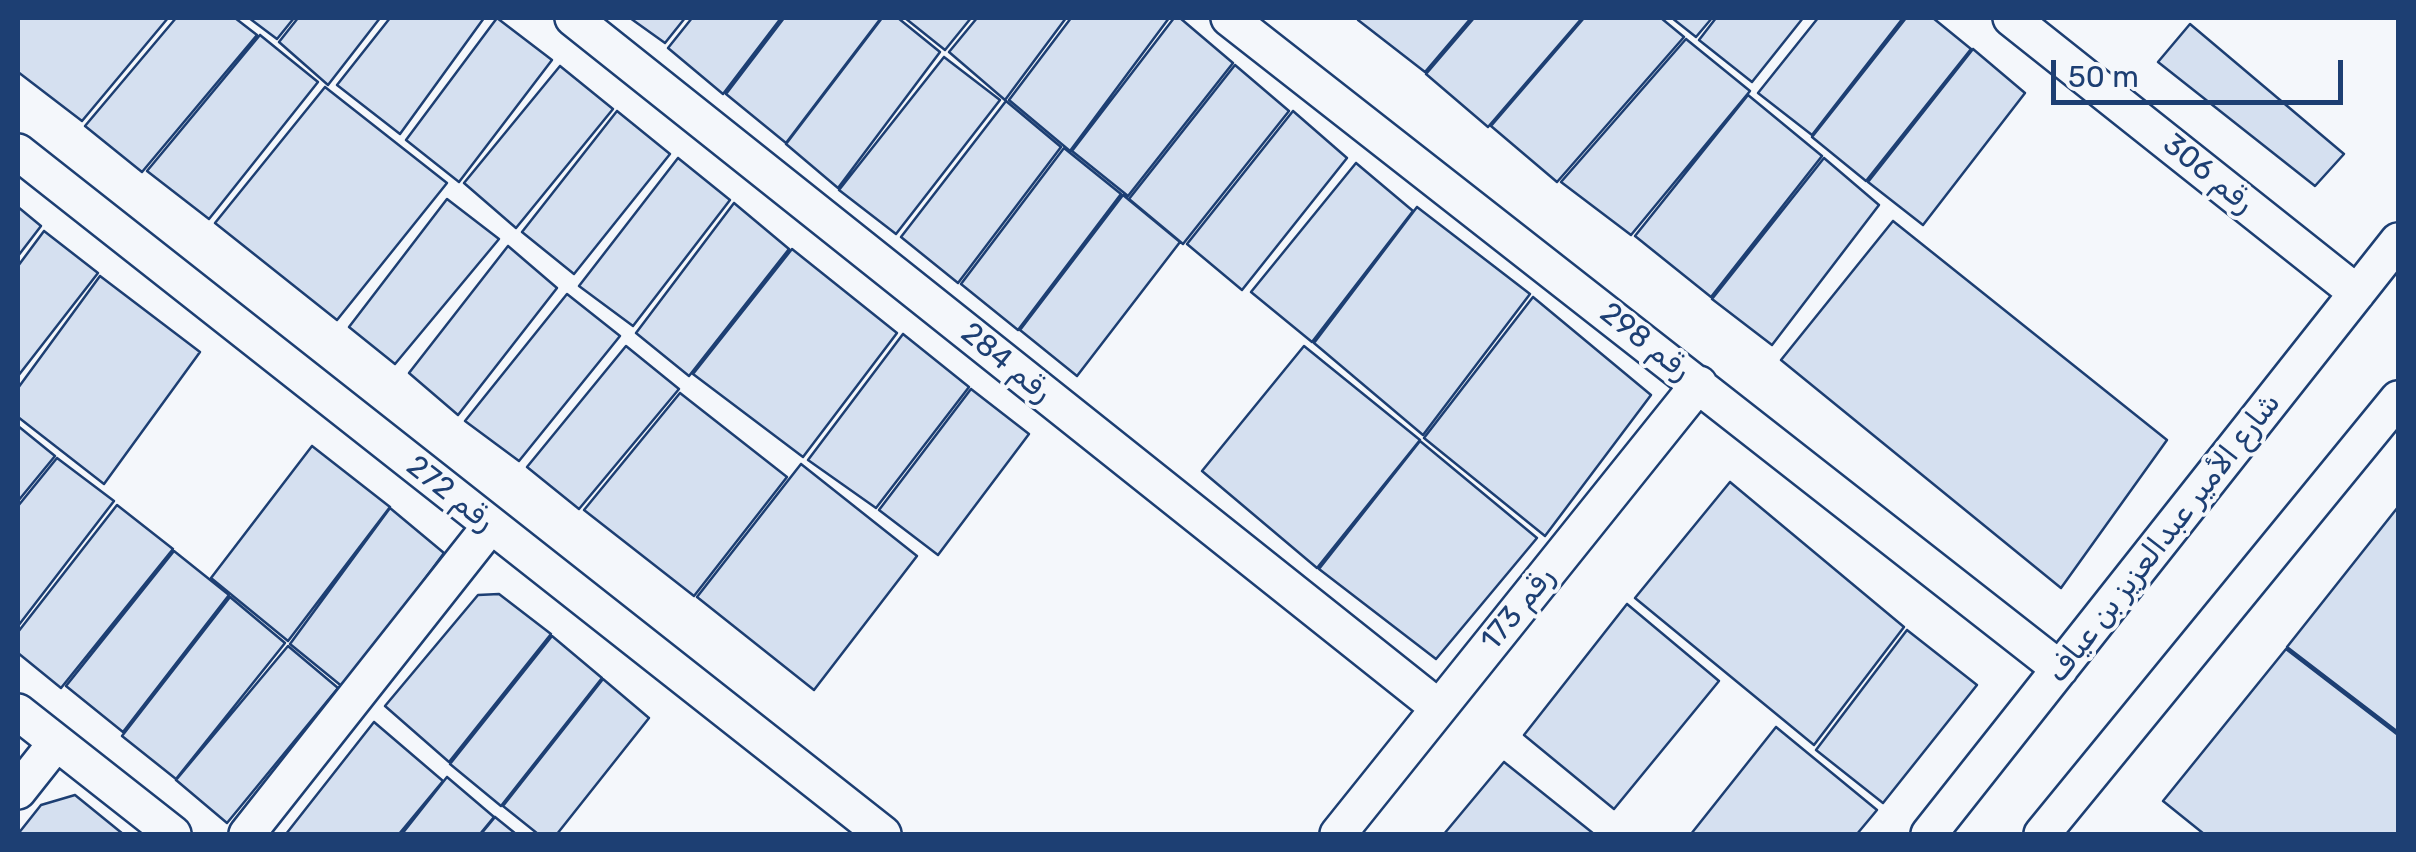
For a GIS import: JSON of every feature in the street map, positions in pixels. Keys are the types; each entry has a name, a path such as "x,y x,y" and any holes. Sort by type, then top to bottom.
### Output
{"street":[{"name":"رقم 284","path":"573,18 1439,708"},
{"name":"رقم 298","path":"1229,18 2060,669"},
{"name":"رقم 306","path":"2011,18 2357,293"},
{"name":"رقم 272","path":"18,152 883,834"},
{"name":"شارع الأمير عبدالعزيز بن عياف","path":"1928,834 2398,241"},
{"name":"رقم 173","path":"1338,834 1698,384"},
{"path":"2058,829 2398,399"},
{"path":"247,834 490,526"},
{"path":"18,712 172,834"},
{"path":"18,792 56,742"}],"building":[{"path":"18,18 168,18 82,121 18,72"},
{"path":"176,18 235,18 257,35 142,172 85,126"},
{"path":"249,18 294,18 277,39"},
{"path":"298,18 380,18 328,85 279,42"},
{"path":"390,18 484,18 400,134 337,85"},
{"path":"497,18 552,60 459,182 406,140"},
{"path":"630,18 685,18 665,43"},
{"path":"692,18 781,18 723,94 668,48"},
{"path":"784,18 881,18 786,143 726,94"},
{"path":"882,18 898,18 940,52 838,188 786,144"},
{"path":"905,18 971,18 945,50"},
{"path":"977,18 1066,18 1005,100 949,52"},
{"path":"1071,18 1169,18 1070,151 1009,100"},
{"path":"1174,18 1180,18 1233,63 1128,196 1072,151"},
{"path":"1360,18 1471,18 1425,72"},
{"path":"1474,18 1582,18 1488,127 1426,74"},
{"path":"1584,18 1661,18 1684,37 1557,182 1491,126"},
{"path":"1672,18 1712,18 1696,37"},
{"path":"1716,18 1803,18 1752,82 1699,40"},
{"path":"1818,18 1903,18 1812,135 1758,93"},
{"path":"1906,18 1933,18 1971,49 1866,181 1812,137"},
{"path":"2190,24 2344,154 2315,186 2158,62"},
{"path":"260,35 318,82 209,219 147,171"},
{"path":"1686,39 1750,91 1631,235 1561,182"},
{"path":"1973,49 2025,93 1923,225 1868,182"},
{"path":"944,57 1000,100 896,234 839,190"},
{"path":"1235,65 1289,111 1183,244 1129,199"},
{"path":"560,66 613,109 516,228 464,183"},
{"path":"325,87 447,183 337,320 215,223"},
{"path":"1748,95 1822,156 1711,297 1635,236"},
{"path":"1006,101 1061,147 958,283 901,237"},
{"path":"617,111 670,154 574,274 522,232"},
{"path":"1293,111 1347,158 1242,290 1187,244"},
{"path":"1064,148 1121,194 1018,330 961,284"},
{"path":"678,158 730,200 633,326 579,286"},
{"path":"1824,158 1879,205 1772,345 1712,299"},
{"path":"1356,163 1413,211 1312,342 1251,292"},
{"path":"1123,195 1180,242 1077,376 1020,330"},
{"path":"447,199 499,239 395,364 349,327"},
{"path":"734,203 789,249 689,376 636,333"},
{"path":"18,207 41,226 18,256"},
{"path":"1417,207 1530,294 1423,435 1314,343"},
{"path":"1893,221 2167,440 2061,588 1781,360"},
{"path":"44,231 98,273 18,376 18,266"},
{"path":"508,246 557,288 458,415 409,373"},
{"path":"792,249 897,333 803,457 693,374"},
{"path":"100,276 200,352 104,484 18,417 18,388"},
{"path":"567,294 620,336 519,461 465,421"},
{"path":"1533,297 1651,395 1545,536 1424,438"},
{"path":"903,334 969,387 876,508 808,460"},
{"path":"626,346 679,389 579,509 527,467"},
{"path":"1304,346 1420,440 1317,568 1202,471"},
{"path":"971,389 1029,434 938,555 879,510"},
{"path":"680,393 787,477 694,596 584,510"},
{"path":"18,426 55,456 18,501"},
{"path":"1420,441 1537,538 1436,659 1319,569"},
{"path":"312,446 390,507 288,641 211,578"},
{"path":"57,458 114,501 18,626 18,506"},
{"path":"801,464 917,556 814,690 697,597"},
{"path":"1730,482 1904,627 1814,745 1635,598"},
{"path":"117,505 173,549 61,688 18,653 18,632"},
{"path":"2398,507 2398,732 2287,647"},
{"path":"390,508 444,553 344,688 290,644"},
{"path":"174,551 229,595 123,732 66,686"},
{"path":"499,594 551,634 449,762 385,706 478,595"},
{"path":"230,597 285,643 176,779 122,736"},
{"path":"1627,604 1719,681 1614,809 1524,735"},
{"path":"1907,630 1977,685 1883,803 1816,750"},
{"path":"552,636 602,678 501,806 450,764"},
{"path":"288,646 338,688 227,823 176,780"},
{"path":"2286,649 2398,735 2398,834 2204,834 2163,801"},
{"path":"603,679 649,718 557,834 538,834 503,806"},
{"path":"374,722 443,781 399,834 286,834"},
{"path":"1776,727 1877,810 1857,834 1691,834"},
{"path":"1504,762 1594,834 1444,834"},
{"path":"447,777 494,817 480,834 402,834"},
{"path":"75,795 123,834 18,834 41,805"},
{"path":"495,817 516,834 481,834"}]}
